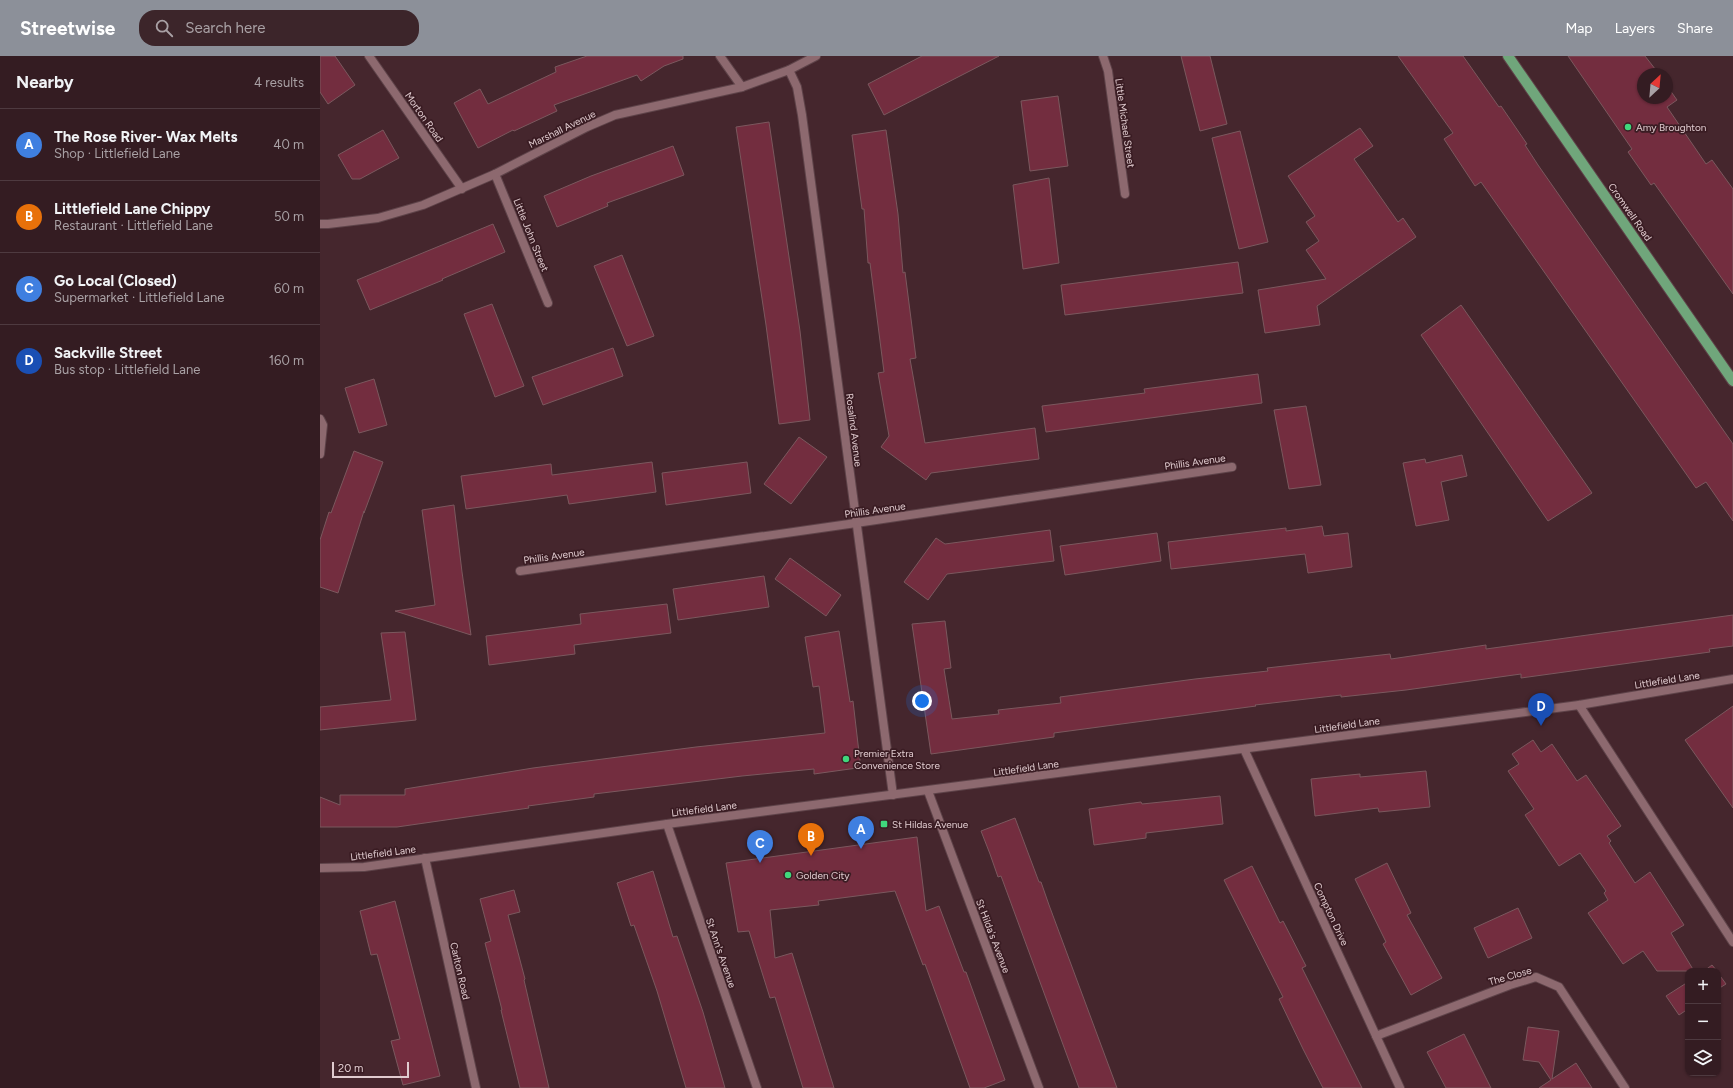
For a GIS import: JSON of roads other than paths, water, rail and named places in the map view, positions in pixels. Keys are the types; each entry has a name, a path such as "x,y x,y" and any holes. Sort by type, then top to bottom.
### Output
{"main road":[{"name":"Cromwell Road","path":"1508,56 1733,381"}],"street":[{"name":"Morton Road","path":"369,56 462,189"},
{"path":"720,56 742,87"},
{"name":"Marshall Avenue","path":"320,224 378,218 423,205 495,174 587,127 615,115 742,87 789,70 816,56"},
{"name":"Little Michael Street","path":"1103,56 1108,70 1124,194"},
{"name":"Rosalind Avenue","path":"789,70 797,88 802,115 893,795"},
{"name":"Little John Street","path":"495,174 548,303"},
{"path":"320,419 323,425 320,454"},
{"name":"Phillis Avenue","path":"520,571 1232,467"},
{"name":"Littlefield Lane","path":"320,868 364,867 667,824 1579,705 1733,679"},
{"path":"1579,705 1733,942"},
{"name":"Compton Drive","path":"1244,749 1400,1088"},
{"name":"St Hilda's Avenue","path":"928,791 1039,1088"},
{"name":"St Ann's Avenue","path":"667,824 757,1088"},
{"name":"Carlton Road","path":"425,858 476,1088"},
{"name":"The Close","path":"1376,1036 1510,985 1536,978 1559,987 1625,1088"}],"place":[{"name":"Amy Broughton","path":"1628,127"},
{"name":"Sackville Street","path":"1541,726"},
{"name":"Premier Extra Convenience Store","path":"846,759"},
{"name":"St Hildas Avenue","path":"884,824"},
{"name":"The Rose River- Wax Melts","path":"861,849"},
{"name":"Littlefield Lane Chippy","path":"811,856"},
{"name":"Go Local (Closed)","path":"760,863"},
{"name":"Golden City","path":"788,875"}]}
